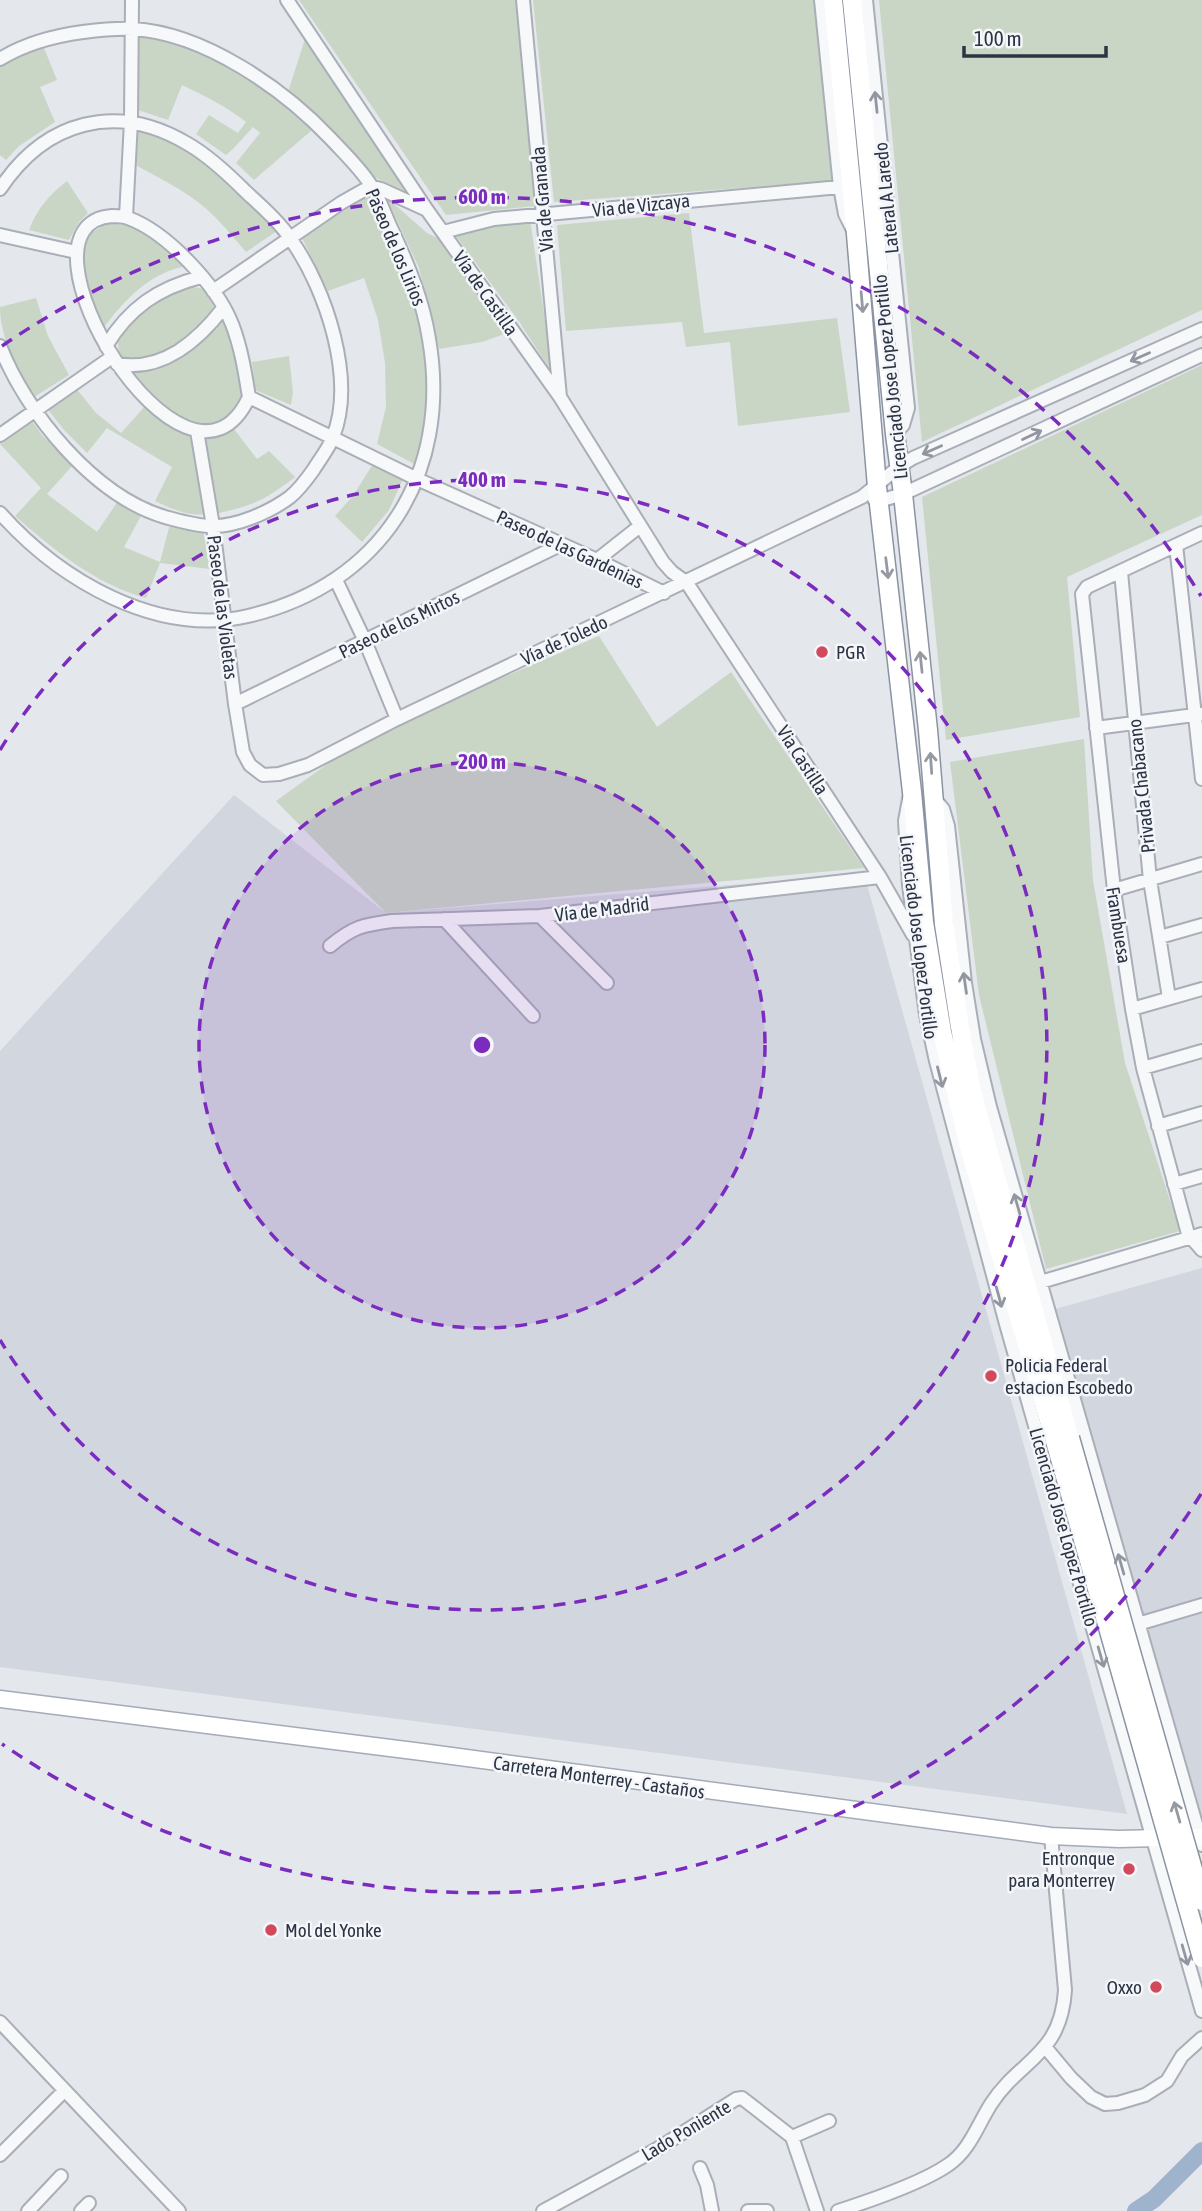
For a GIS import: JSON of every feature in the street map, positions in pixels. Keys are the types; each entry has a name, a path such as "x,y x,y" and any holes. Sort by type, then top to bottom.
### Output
{"highway":[{"name":"Licenciado Jose Lopez Portillo","path":"833,0 856,234 873,495 912,792 924,922 942,1032 968,1143 1062,1439 1202,1901"},
{"name":"Licenciado Jose Lopez Portillo","path":"852,0 895,434 928,730 944,924 964,1051 971,1087 1033,1284 1062,1439 1202,1958"}],"main road":[{"name":"Carretera Monterrey - Castaños","path":"0,1699 1051,1836 1201,1841"}],"street":[{"path":"126,217 131,121 131,0"},
{"name":"Vía de Castilla","path":"287,0 426,210 560,397 663,562 687,583"},
{"name":"Vía de Granada","path":"523,0 560,397"},
{"name":"Lateral A Laredo","path":"821,0 840,187 845,214 856,234"},
{"name":"Lateral A Laredo","path":"866,0 908,408 903,425 895,434"},
{"name":"Paseo de los Lirios","path":"0,58 34,42 62,35 131,28 154,32 200,47 280,93 314,121 373,187 421,302 429,338 434,400 426,449 417,479 391,528 358,564 337,580 282,607 224,621 186,620 134,608 80,580 30,544 0,513"},
{"path":"0,189 28,153 45,140 85,125 131,121 167,133 207,156 291,239 322,300 335,343 341,389 333,438 306,481 283,502 249,518 213,526 185,523 138,507 122,498 85,467 35,411 16,382 0,346"},
{"path":"213,291 347,199 373,187 426,210"},
{"name":"Via de Vizcaya","path":"443,232 495,219 840,187"},
{"path":"126,217 161,238 182,256 213,291 223,307 239,345 249,397 239,414 222,428 197,431 181,424 153,405 141,394 95,328 86,306 76,251 82,232 96,219 126,217"},
{"path":"0,235 76,251"},
{"path":"0,435 112,355 125,318 137,308 164,290 201,277"},
{"path":"112,355 141,366 156,362 176,353 204,330 223,307"},
{"path":"873,495 900,466 929,451 1202,329"},
{"path":"873,495 903,494 1202,355"},
{"name":"Paseo de las Gardenias","path":"249,397 417,479 664,593"},
{"name":"Paseo de las Violetas","path":"197,431 213,526 235,704 247,760 263,775"},
{"name":"Vía de Toledo","path":"263,775 279,774 308,765 397,719 873,495"},
{"path":"597,560 639,526"},
{"path":"1121,572 1202,533"},
{"name":"Paseo de los Mirtos","path":"235,704 562,544"},
{"path":"1176,545 1199,714 1202,779"},
{"name":"Frambuesa","path":"1121,572 1084,589 1082,594 1114,890 1132,1009 1157,1126 1174,1184 1202,1250"},
{"name":"Privada Chabacano","path":"1121,572 1150,880 1169,999"},
{"path":"337,580 397,719"},
{"name":"Via Castilla","path":"687,583 880,877 916,939"},
{"path":"1096,728 1199,714"},
{"name":"Licenciado Jose Lopez Portillo","path":"912,792 905,821 909,885 926,1015 957,1147 1202,2011"},
{"path":"1114,890 1202,864"},
{"name":"Vía de Madrid","path":"330,946 348,931 369,924 540,916 880,877"},
{"path":"540,916 607,984"},
{"path":"444,919 533,1016"},
{"path":"1160,937 1202,925"},
{"path":"1132,1009 1202,989"},
{"path":"1143,1068 1202,1051"},
{"path":"1157,1126 1202,1112"},
{"path":"1174,1184 1202,1176"},
{"path":"1033,1284 1196,1236"},
{"name":"Licenciado Jose Lopez Portillo","path":"1033,1284 1138,1623 1201,1841"},
{"path":"1138,1623 1202,1605"},
{"path":"1135,1776 1144,1785 1155,1789 1174,1782 1181,1770"},
{"path":"838,2211 933,2174 957,2158 974,2137 998,2095 1046,2048 1061,2014 1065,1990 1051,1836"},
{"path":"1175,1918 1177,1909 1186,1899 1202,1895"},
{"path":"0,2022 178,2211"},
{"path":"1046,2048 1091,2097 1105,2104 1145,2095 1167,2081 1182,2056 1202,2038"},
{"path":"0,2155 64,2091"},
{"name":"Lado Poniente","path":"543,2211 657,2149 738,2098 746,2100 792,2137"},
{"path":"817,2211 792,2137 829,2120"},
{"path":"700,2168 707,2185 712,2211"},
{"path":"28,2211 61,2176"},
{"path":"750,2211 767,2211"}],"shaded area":[{"path":"234,795 386,913 864,874 1127,1814 0,1667 0,1051"},
{"path":"1202,1268 1202,1816 1055,1309"}],"green space":[{"path":"299,0 518,0 536,206 446,215"},
{"path":"533,0 814,0 833,181 554,202"},
{"path":"879,0 1202,0 1202,310 922,442"},
{"path":"139,35 189,48 233,69 273,96 312,130 254,180 236,163 260,133 253,127 226,155 196,134 209,115 238,133 246,122 223,107 182,85 168,120 138,110"},
{"path":"305,39 409,193 374,177 288,92"},
{"path":"42,43 57,80 40,87 55,122 19,146 6,160 0,155 0,63"},
{"path":"137,126 178,143 206,162 243,194 277,231 246,252 198,202 137,166"},
{"path":"67,181 88,213 79,222 69,240 29,230 44,203"},
{"path":"370,194 403,266 426,342 428,395 416,465 377,444 386,407 385,363 378,320 364,278 328,291 302,238"},
{"path":"386,197 453,252 510,332 482,342 439,349 419,268"},
{"path":"689,213 704,333 837,318 850,412 738,426 730,342 686,347 682,322 566,331 557,225"},
{"path":"115,217 143,228 189,266 162,274 138,290 117,310 100,333 82,277 80,241"},
{"path":"530,219 553,374 518,320 453,232"},
{"path":"190,287 207,292 212,298 214,308 197,328 162,352 136,359 122,358 118,346 128,323 152,303"},
{"path":"36,298 48,336 69,375 34,397 7,342 0,307"},
{"path":"221,312 237,359 242,397 238,408 219,424 196,426 168,410 126,368 144,369"},
{"path":"289,356 293,392 291,405 255,390 252,362"},
{"path":"1202,365 1202,515 1067,577 1080,717 946,740 922,497"},
{"path":"76,388 96,413 121,433 146,405 192,435 206,514 186,513 155,501 172,467 107,428 87,453 46,407"},
{"path":"29,417 42,435 73,465 47,494 97,532 118,501 142,514 124,547 160,562 170,524 203,531 210,569 160,563 146,598 92,575 30,529 15,516 41,488 0,444 0,437"},
{"path":"234,429 257,459 269,451 295,477 257,502 214,514 201,437 214,437"},
{"path":"373,464 403,479 389,510 362,542 335,516 353,496"},
{"path":"599,636 657,727 731,672 864,868 386,913 276,801 365,737"},
{"path":"1084,739 1093,880 1125,1063 1180,1231 1046,1269 979,995 950,762"}],"waterway":[{"path":"1136,2211 1154,2199 1202,2151"}],"place":[{"name":"PGR","path":"822,652"},
{"name":"Policia Federal estacion Escobedo","path":"991,1376"},
{"name":"Entronque para Monterrey","path":"1129,1869"},
{"name":"Mol del Yonke","path":"271,1930"},
{"name":"Oxxo","path":"1156,1987"}]}
